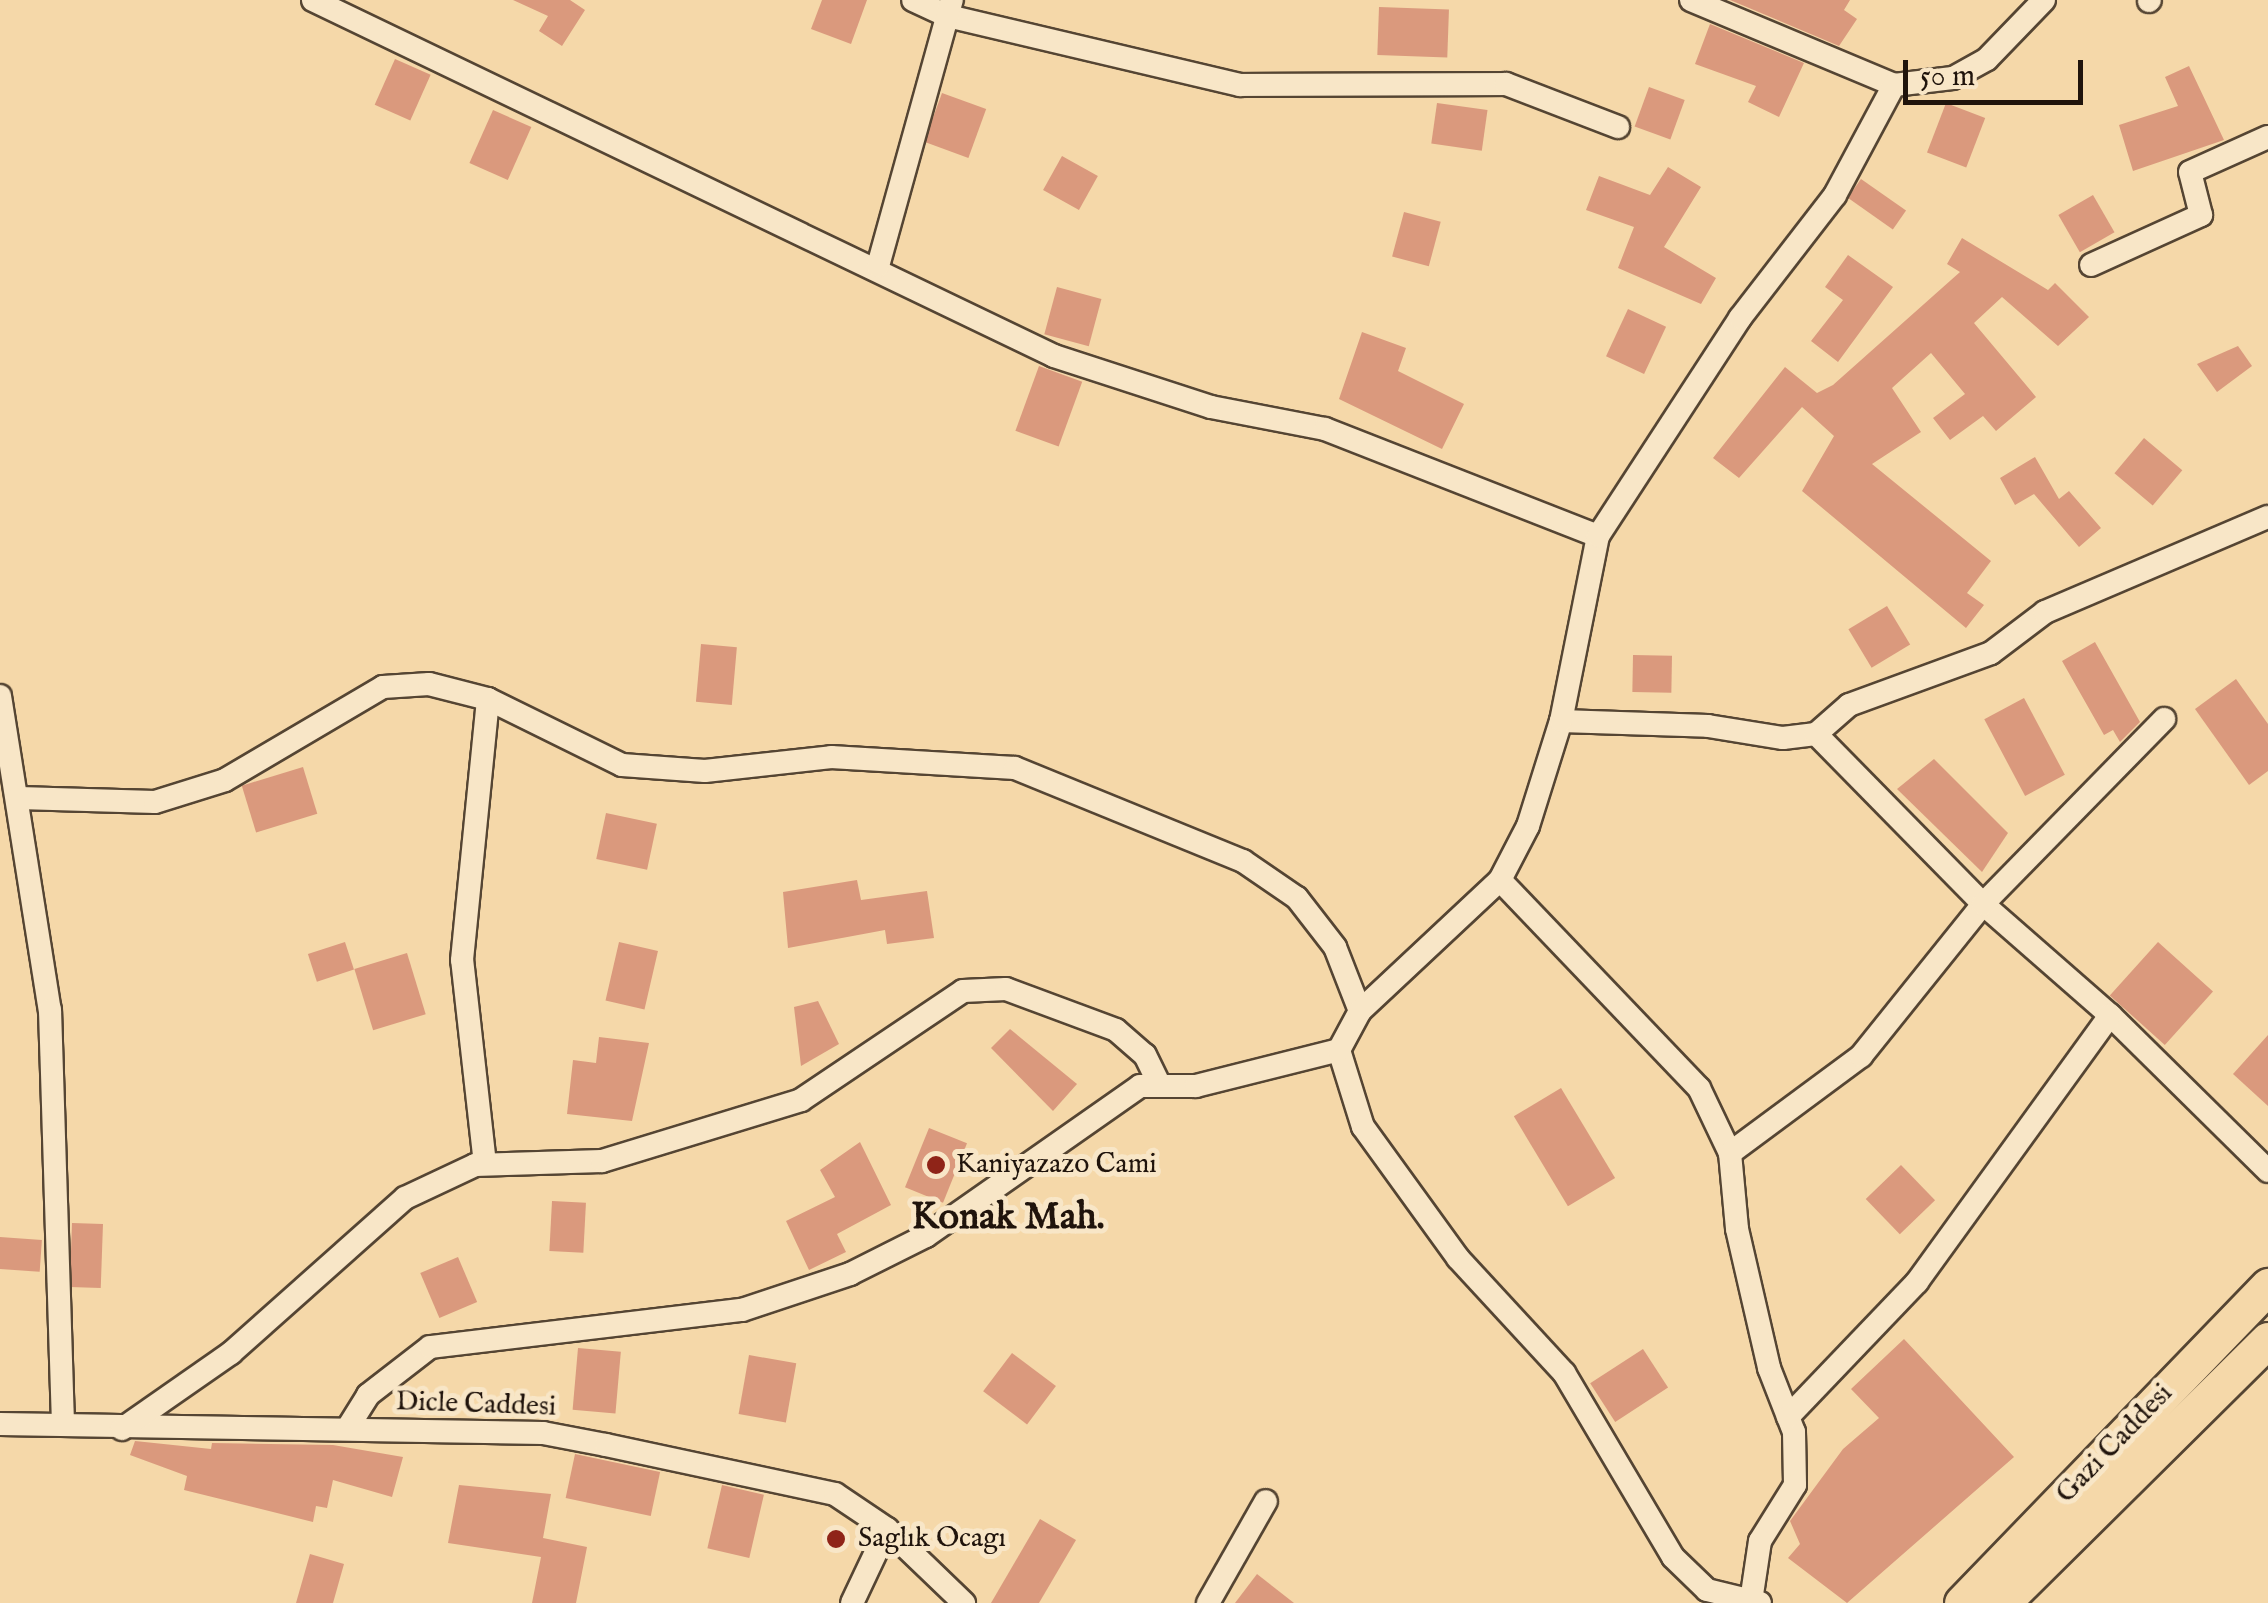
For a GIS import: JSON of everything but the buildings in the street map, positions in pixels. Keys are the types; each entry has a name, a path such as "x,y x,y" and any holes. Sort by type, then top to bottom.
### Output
{"highway":[{"name":"Gazi Caddesi","path":"1962,1603 2268,1286"},
{"name":"Gazi Caddesi","path":"2002,1603 2268,1340"}],"street":[{"path":"313,0 878,266 1054,356 1211,407 1325,430 1598,536"},
{"path":"913,0 1240,85 1506,84 1618,127"},
{"path":"1691,0 1894,85 1953,78 1987,60 2044,0"},
{"path":"878,266 950,8"},
{"path":"1500,880 1699,1088 1730,1153 1737,1229 1788,1417 1796,1484 1760,1541 1756,1602 1706,1590 1673,1557 1564,1373 1458,1258 1363,1128 1339,1050 1360,1011 1500,880 1528,826 1561,721 1598,536 1740,318 1835,195 1894,85"},
{"path":"2091,265 2201,215 2190,172 2268,137"},
{"path":"1816,734 1849,705 1990,653 2045,612 2268,518"},
{"path":"19,798 155,802 224,780 384,686 429,684 488,699 622,766 705,771 831,756 1015,768 1243,861 1297,898 1335,948 1360,1011"},
{"path":"0,696 50,1010 63,1425"},
{"path":"485,1164 462,960 488,699"},
{"path":"1730,1153 1860,1056 1983,904 2164,719"},
{"path":"1561,721 1816,734 1983,904 2110,1015 2268,1170"},
{"path":"122,1428 231,1353 404,1198 485,1164 602,1161 801,1100 964,991 1006,988 1116,1030 1146,1056 1160,1086"},
{"path":"1788,1417 1918,1282 2110,1015"},
{"path":"347,1429 368,1395 430,1347 669,1324 850,1274 926,1236 1140,1086 1196,1086 1339,1050"},
{"name":"Dicle Caddesi","path":"0,1424 542,1433 806,1482 887,1530 964,1603"},
{"path":"1208,1603 1266,1501"},
{"path":"852,1603 887,1530"}],"place":[{"name":"Kaniyazazo Cami","path":"936,1165"},
{"name":"Saglık Ocagı","path":"836,1539"}],"district":[{"name":"Konak Mah.","path":"1008,1219"}]}
